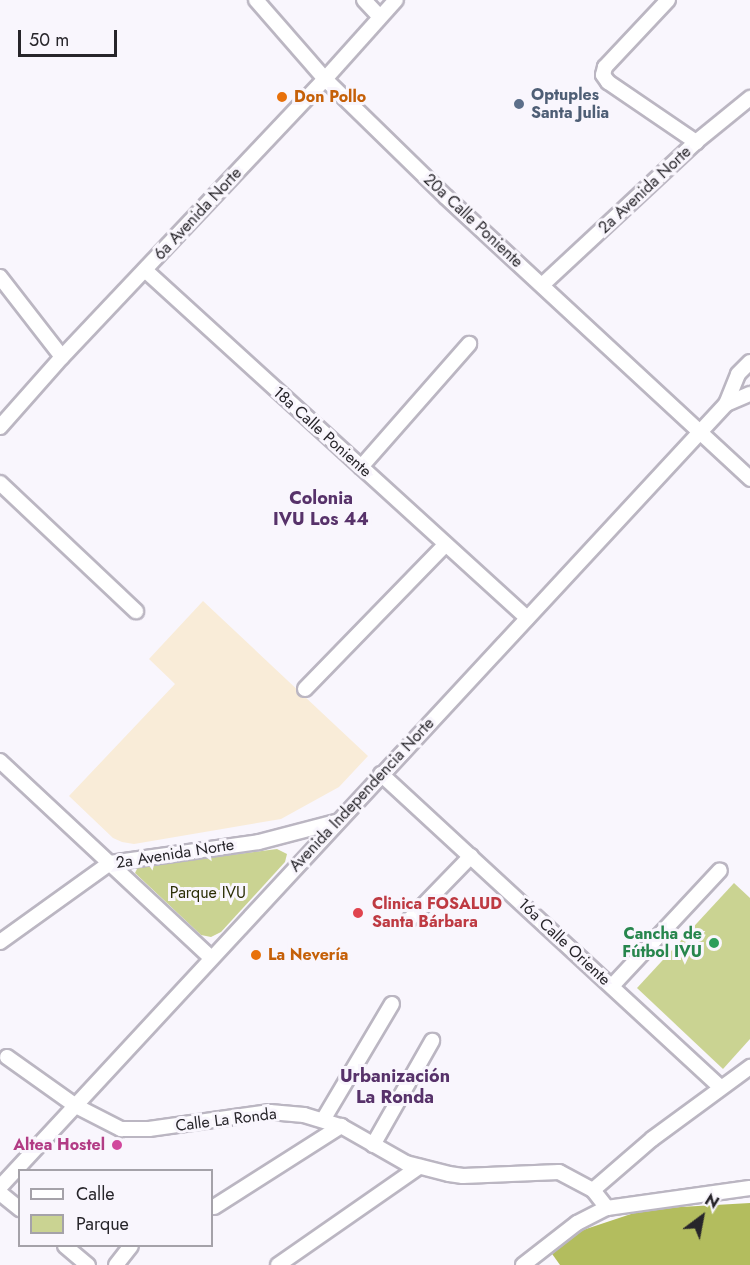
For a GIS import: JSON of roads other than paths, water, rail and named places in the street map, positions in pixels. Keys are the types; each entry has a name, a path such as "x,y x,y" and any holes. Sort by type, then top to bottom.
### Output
{"street":[{"name":"20a Calle Poniente","path":"256,0 325,79 750,479"},
{"path":"364,0 379,16"},
{"name":"6a Avenida Norte","path":"0,427 62,357 325,79 379,16 396,0"},
{"path":"668,0 605,66 603,75 608,82 696,142"},
{"name":"2a Avenida Norte","path":"542,285 696,142 750,98"},
{"name":"18a Calle Poniente","path":"145,270 526,618"},
{"path":"0,277 62,357"},
{"path":"361,467 469,344"},
{"name":"Avenida Independencia Norte","path":"0,1187 726,404 738,374 750,362"},
{"name":"Avenida Independencia Norte","path":"726,404 750,394"},
{"path":"0,483 136,611"},
{"path":"305,689 445,544"},
{"path":"0,761 211,958"},
{"name":"16a Calle Oriente","path":"381,774 720,1087"},
{"name":"2a Avenida Norte","path":"0,942 110,863 259,842 337,822"},
{"path":"409,920 471,856"},
{"path":"612,986 720,870"},
{"path":"323,1120 392,1004"},
{"path":"373,1145 432,1041"},
{"name":"Calle La Ronda","path":"7,1057 76,1106 121,1129 149,1129 270,1112 323,1120 341,1126 373,1145 419,1167 463,1176 560,1172 593,1190"},
{"path":"607,1208 593,1190 720,1087 750,1067"},
{"path":"214,1207 341,1126"},
{"path":"278,1265 419,1167"},
{"path":"523,1265 577,1223 607,1208 750,1188"},
{"path":"0,1193 18,1207"},
{"path":"116,1265 130,1247"},
{"path":"72,1260 88,1265"}],"place":[{"name":"Don Pollo","path":"282,97"},
{"name":"Optuples Santa Julia","path":"519,104"},
{"name":"Clinica FOSALUD Santa Bárbara","path":"358,913"},
{"name":"Cancha de Fútbol IVU","path":"714,943"},
{"name":"La Nevería","path":"256,955"},
{"name":"Altea Hostel","path":"117,1145"}],"district":[{"name":"Colonia IVU Los 44","path":"321,509"},
{"name":"Urbanización La Ronda","path":"395,1087"}],"park label":[{"name":"Parque IVU","path":"208,893"}]}
